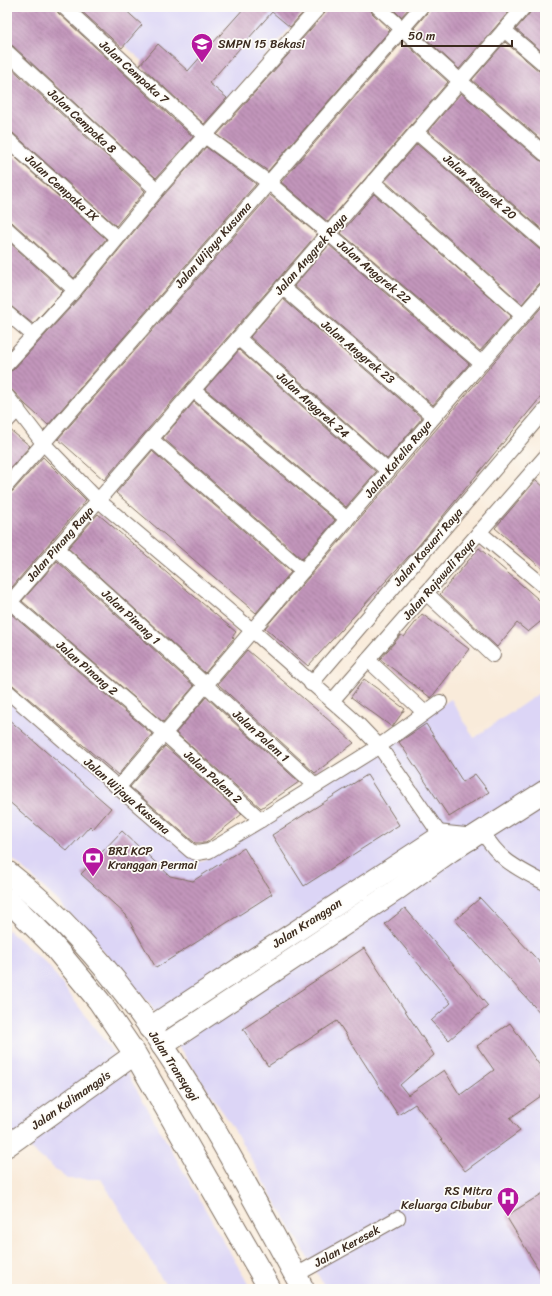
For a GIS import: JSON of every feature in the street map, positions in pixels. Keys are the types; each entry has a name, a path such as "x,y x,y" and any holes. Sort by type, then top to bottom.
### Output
{"highway":[{"name":"Jalan Transyogi","path":"7,872 30,890 76,937 126,997 162,1046 232,1158 299,1282"},
{"path":"7,899 50,943 99,1001 135,1054 270,1289"}],"main road":[{"name":"Jalan Kranggan","path":"149,1028 176,1009 446,843 476,835 545,791"},
{"name":"Jalan Kranggan","path":"162,1046 395,891 446,843"},
{"path":"176,1009 172,1014 173,1024 177,1028 187,1028"},
{"name":"Jalan Kalimanggis","path":"7,1146 135,1054"}],"street":[{"name":"Jalan Cempaka 7","path":"64,7 205,136 268,182"},
{"path":"7,364 75,290 157,190 256,80 319,7"},
{"path":"378,7 460,81 545,154"},
{"name":"Jalan Wijaya Kusuma","path":"7,485 420,7"},
{"name":"Jalan Anggrek Raya","path":"98,500 524,7"},
{"path":"504,30 545,65"},
{"name":"Jalan Cempaka 8","path":"7,52 157,190"},
{"name":"Jalan Anggrek 20","path":"416,132 545,243"},
{"name":"Jalan Cempaka IX","path":"7,139 117,238"},
{"name":"Jalan Anggrek 22","path":"268,182 481,363"},
{"path":"373,182 522,315"},
{"path":"7,229 75,290"},
{"name":"Jalan Anggrek 23","path":"282,287 434,417"},
{"name":"Jalan Katelia Raya","path":"118,788 434,417 545,290"},
{"path":"7,313 33,335"},
{"name":"Jalan Anggrek 24","path":"238,338 388,471"},
{"path":"193,390 347,519"},
{"path":"7,396 43,443 98,500 253,631 311,684 332,701 379,746 446,843"},
{"path":"7,421 18,409"},
{"name":"Jalan Kasuari Raya","path":"311,684 545,410"},
{"path":"151,439 303,571"},
{"name":"Jalan Rajawali Raya","path":"332,701 479,532 544,460"},
{"name":"Jalan Pinang Raya","path":"8,604 98,500"},
{"path":"479,532 545,587"},
{"name":"Jalan Pinang 1","path":"56,548 206,686"},
{"path":"426,593 493,655"},
{"name":"Jalan Pinang 2","path":"8,604 164,734"},
{"path":"368,660 424,712"},
{"name":"Jalan Palem 1","path":"206,686 315,785"},
{"name":"Jalan Wijaya Kusuma","path":"7,691 191,851 197,853 209,851 261,820 379,746 424,712 440,702"},
{"name":"Jalan Palem 2","path":"164,734 261,820"},
{"path":"476,835 509,863 545,883"},
{"name":"Jalan Keresek","path":"299,1282 398,1218"}],"shaded area":[{"name":"SMPN 15 Bekasi","path":"81,7 308,7 210,120"},
{"path":"545,689 545,1289 326,1289 231,1124 149,1003 58,901 7,854 7,694 201,862 451,699 474,738"},
{"path":"7,929 47,964 123,1066 251,1289 168,1289 101,1179 67,1179 7,1129"}],"building":[{"path":"7,7 56,7 58,13 193,137 156,178 13,46 7,44"},
{"path":"77,7 122,7 142,25 122,48"},
{"path":"245,7 308,7 290,27 272,12 209,83 227,98 204,124 140,65 158,44 188,71"},
{"path":"327,7 370,7 372,13 390,30 268,171 217,135 325,13"},
{"path":"391,7 410,7 401,17"},
{"path":"429,7 513,7 459,69 414,28 427,13"},
{"path":"532,7 545,7 545,54 516,29 530,13"},
{"path":"403,41 448,82 328,222 281,182"},
{"path":"505,42 539,71 545,73 545,143 472,80"},
{"path":"7,64 145,191 116,226 13,133 7,131"},
{"path":"461,93 539,160 545,162 545,232 428,131"},
{"path":"417,144 539,249 545,251 545,282 539,284 522,304 385,181"},
{"path":"206,147 256,184 48,425 13,391 7,388 7,372 13,370 81,296 163,196"},
{"path":"7,150 106,239 74,278 13,223 7,221"},
{"path":"374,194 511,316 480,351 341,233"},
{"path":"270,195 317,234 104,480 58,439"},
{"path":"7,240 63,291 33,324 12,307 7,305"},
{"path":"329,245 469,364 433,405 294,286"},
{"path":"283,299 422,418 387,459 250,337"},
{"path":"545,303 545,392 419,545 308,666 265,628"},
{"path":"239,350 376,472 346,507 205,389"},
{"path":"194,402 335,520 302,559 163,438"},
{"path":"7,429 30,446 7,472"},
{"path":"152,451 291,572 256,613 116,493"},
{"path":"43,457 86,500 7,593 7,493 13,491"},
{"path":"536,480 545,488 545,571 495,528"},
{"path":"98,514 236,632 232,637 234,638 205,673 68,548"},
{"path":"479,548 545,605 545,618 528,632 517,623 497,647 440,594"},
{"path":"57,561 194,686 163,722 22,601"},
{"path":"7,614 11,614 152,734 118,775 7,680"},
{"path":"422,614 469,649 431,698 380,659 401,635 404,637"},
{"path":"247,650 354,743 315,773 218,684"},
{"path":"364,679 405,709 392,727 351,697"},
{"path":"206,697 299,782 261,808 176,733"},
{"path":"7,718 111,808 93,829 90,826 67,851 7,800"},
{"path":"426,724 463,782 475,774 489,792 449,817 399,742"},
{"path":"165,746 242,814 206,843 195,843 130,787"},
{"path":"367,775 399,825 304,886 272,835"},
{"path":"122,831 170,876 193,881 244,848 272,894 156,968 126,915 81,874"},
{"path":"480,898 545,968 545,1018 455,920"},
{"path":"405,908 488,1006 449,1040 431,1021 451,1003 385,924"},
{"path":"364,948 434,1055 400,1085 408,1095 444,1070 460,1095 494,1070 477,1046 510,1023 545,1073 545,1093 510,1118 520,1131 465,1171 415,1104 398,1115 337,1021 268,1066 243,1029"},
{"path":"545,1192 545,1280 506,1216"}],"place":[{"name":"SMPN 15 Bekasi","path":"202,64"},
{"name":"BRI KCP Kranggan Permai","path":"93,878"},
{"name":"RS Mitra Keluarga Cibubur","path":"508,1218"}]}
